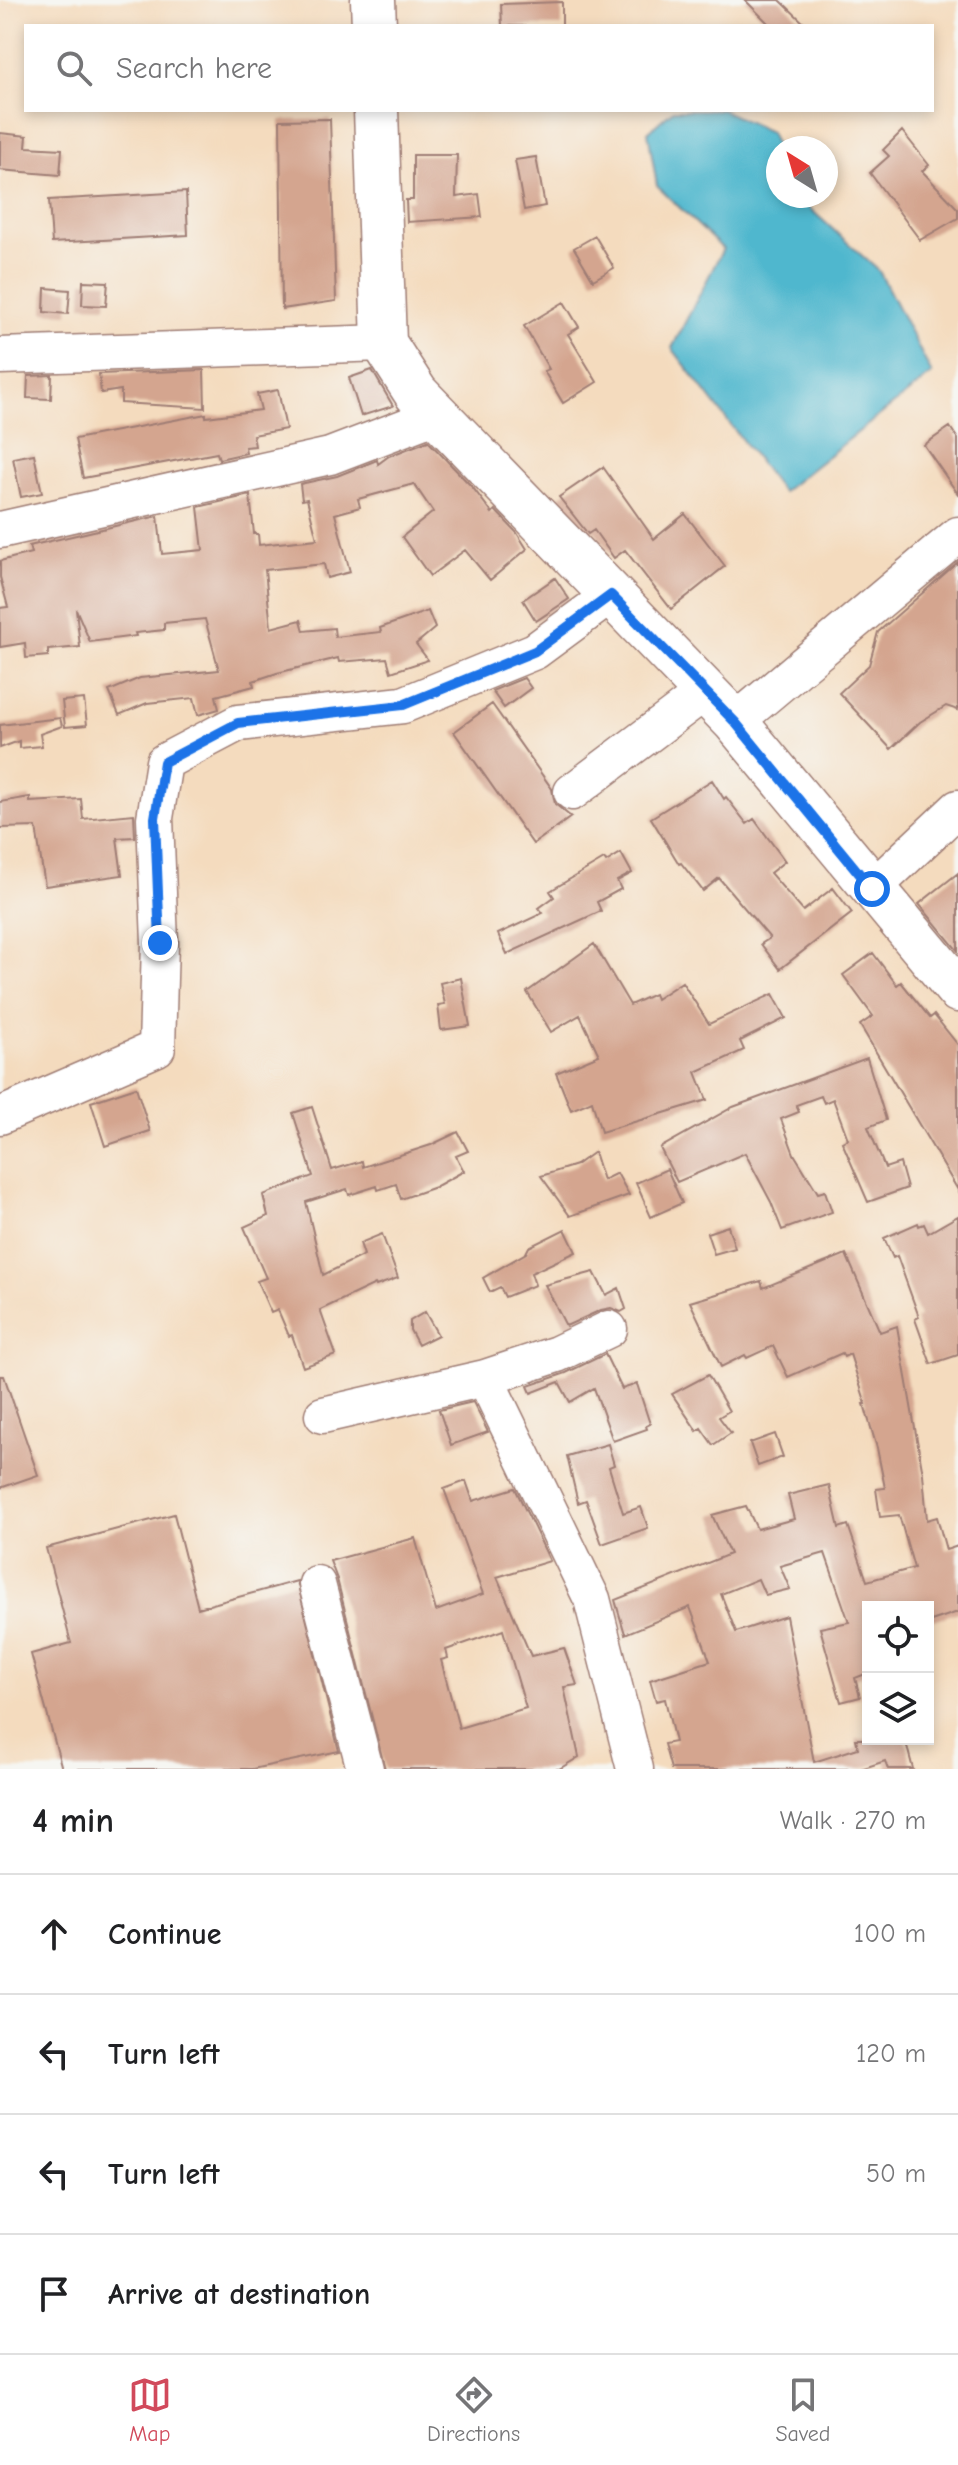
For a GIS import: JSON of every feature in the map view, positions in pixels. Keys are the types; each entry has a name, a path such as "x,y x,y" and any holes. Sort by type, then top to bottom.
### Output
{"main road":[{"path":"373,0 374,24"},
{"path":"376,112 384,343 416,393 720,707 958,990"}],"street":[{"path":"0,356 384,343"},
{"path":"0,530 330,456 437,415"},
{"path":"572,792 720,707 958,535"},
{"path":"0,1116 157,1048 160,943 155,818 164,762 238,723 403,705 535,651 611,595"},
{"path":"872,889 958,808"},
{"path":"323,1415 485,1378 557,1354 609,1329"},
{"path":"485,1378 592,1599 635,1769"},
{"path":"317,1584 365,1769"}],"water":[{"path":"671,112 726,112 770,132 772,136 766,136 766,208 809,208 879,271 932,374 782,492 672,348 723,249 657,186 648,132"}],"building":[{"path":"745,0 780,0 805,24 769,24"},
{"path":"562,2 562,24 502,24 501,4"},
{"path":"330,119 336,301 282,309 280,120"},
{"path":"902,131 929,165 922,171 958,209 958,218 920,240 870,173 889,156 883,150"},
{"path":"0,133 27,136 26,147 62,149 60,175 0,170"},
{"path":"413,155 457,155 456,197 479,194 482,217 407,222 406,200 413,200"},
{"path":"536,157 545,206 524,210 515,160"},
{"path":"186,192 188,235 52,243 49,200"},
{"path":"595,236 614,268 593,280 574,248"},
{"path":"83,281 108,282 106,306 82,305"},
{"path":"45,288 70,290 68,314 44,312"},
{"path":"564,302 579,327 568,334 597,382 563,403 544,371 549,369 524,326"},
{"path":"204,370 205,408 121,403 121,390 101,393 99,374"},
{"path":"372,370 393,406 361,416 349,378"},
{"path":"52,375 51,399 27,398 28,376"},
{"path":"278,390 286,429 253,435 255,446 245,447 246,453 219,459 217,453 83,478 75,439 206,414 206,417 261,410 257,394"},
{"path":"950,427 958,439 958,494 924,445"},
{"path":"428,441 473,488 492,513 495,510 517,533 527,549 490,580 465,550 430,576 402,537 433,512 414,484 358,499 360,507 335,514 350,572 327,578 324,564 265,570 271,628 301,620 304,631 334,628 335,637 381,632 380,628 428,611 435,628 416,644 428,660 391,672 387,658 339,662 338,658 277,673 253,681 254,686 216,696 219,709 198,715 194,698 147,703 119,715 109,691 140,678 219,670 205,619 164,623 164,630 90,642 76,609 80,647 48,650 48,656 26,658 25,643 0,647 0,608 8,607 0,577 0,561 31,553 29,546 158,516 162,554 203,550 198,507 250,495 254,534 258,534 259,545 317,539 307,499 302,500 300,484 337,476 377,460 378,464 389,456"},
{"path":"34,454 42,493 21,497 13,458"},
{"path":"603,467 654,539 685,514 725,566 671,609 625,550 614,558 594,530 588,534 559,497"},
{"path":"958,562 958,710 946,706 920,722 891,749 839,693 869,665 878,632"},
{"path":"555,578 569,599 536,621 523,600"},
{"path":"524,678 531,688 504,708 492,691"},
{"path":"84,699 87,725 65,727 62,701"},
{"path":"492,704 552,789 555,804 571,817 533,844 454,732"},
{"path":"60,718 62,726 40,734 42,746 19,748 19,741 0,748 0,725"},
{"path":"712,780 724,799 726,797 747,824 754,819 785,861 770,873 803,911 833,888 852,913 780,969 761,944 770,938 719,878 703,891 679,864 651,818"},
{"path":"30,797 30,802 81,799 83,819 134,814 135,837 117,838 122,875 45,886 36,827 0,828 0,802"},
{"path":"621,853 632,873 617,881 621,889 597,902 601,911 507,954 498,934 543,913 539,908 554,897 550,891 604,859 606,862"},
{"path":"958,873 958,951 919,904"},
{"path":"594,944 630,1005 654,994 656,999 682,982 709,1024 773,994 786,1018 740,1041 744,1050 696,1072 707,1100 601,1132 592,1101 571,1110 556,1073 599,1055 580,1015 551,1032 527,992"},
{"path":"873,953 897,985 901,982 930,1018 934,1015 958,1045 958,1190 860,1025 873,1016 843,975"},
{"path":"461,978 470,1026 441,1030 438,1005 445,1004 440,983"},
{"path":"867,1058 886,1120 868,1127 885,1168 900,1163 907,1188 868,1202 842,1142 848,1139 833,1099 824,1103 821,1096 796,1105 799,1112 781,1119 794,1154 818,1193 825,1191 832,1212 782,1230 745,1153 677,1182 660,1148 733,1107"},
{"path":"136,1087 150,1131 105,1146 91,1102"},
{"path":"312,1107 332,1170 362,1161 363,1167 431,1145 458,1132 468,1151 456,1156 464,1171 435,1187 401,1199 396,1184 349,1195 347,1189 306,1202 323,1275 364,1255 360,1243 382,1234 398,1278 375,1284 320,1310 336,1355 303,1367 292,1335 289,1336 278,1310 271,1313 257,1281 266,1278 244,1227 268,1216 263,1195 313,1176 293,1113"},
{"path":"594,1152 603,1180 617,1173 629,1195 570,1216 541,1176 576,1165"},
{"path":"667,1169 682,1203 651,1217 636,1183"},
{"path":"958,1216 958,1355 931,1364 915,1319 919,1317 897,1256 893,1258 884,1238 918,1223 919,1226 924,1224 928,1233"},
{"path":"728,1226 735,1248 714,1254 707,1233"},
{"path":"565,1229 576,1252 531,1273 535,1285 505,1297 500,1287 490,1292 483,1278 526,1253 529,1247"},
{"path":"846,1254 880,1332 897,1326 923,1474 927,1520 937,1517 946,1550 958,1546 958,1612 934,1620 934,1601 862,1601 862,1675 855,1678 860,1697 841,1702 820,1628 849,1622 825,1553 780,1566 790,1589 765,1595 758,1579 721,1594 736,1632 786,1616 814,1762 858,1748 856,1739 862,1739 862,1745 907,1745 913,1769 888,1769 885,1761 861,1769 671,1769 664,1744 675,1742 665,1699 656,1701 650,1680 710,1661 690,1607 625,1634 615,1600 730,1554 712,1515 746,1506 757,1529 794,1519 788,1495 829,1485 839,1528 848,1525 867,1581 914,1568 899,1515 880,1517 876,1489 885,1488 866,1404 850,1354 844,1357 842,1353 788,1377 773,1346 721,1367 690,1302 761,1281 763,1288"},
{"path":"594,1272 606,1295 619,1288 626,1309 621,1312 611,1308 601,1310 566,1326 545,1285"},
{"path":"425,1312 438,1335 418,1345 410,1330 410,1321"},
{"path":"605,1354 622,1389 637,1384 650,1424 646,1426 647,1429 613,1441 594,1388 570,1402 559,1382 531,1393 528,1386 566,1373"},
{"path":"708,1375 729,1411 719,1417 731,1433 713,1445 701,1428 697,1431 672,1394"},
{"path":"0,1376 4,1376 38,1475 0,1488"},
{"path":"473,1402 488,1432 451,1445 439,1410"},
{"path":"775,1434 783,1457 758,1466 750,1443"},
{"path":"608,1444 614,1465 609,1467 623,1513 641,1507 648,1528 602,1544 586,1500 578,1503 567,1456"},
{"path":"466,1481 473,1501 515,1488 550,1561 497,1577 531,1656 564,1648 577,1685 564,1687 579,1757 559,1769 385,1769 330,1561 415,1538 436,1611 483,1594 444,1489","holes":["503,1630 526,1708 459,1728 441,1660 448,1658 446,1650"]},
{"path":"174,1514 198,1608 297,1581 339,1751 252,1769 62,1769 31,1654 71,1643 46,1548"}],"route":[{"path":"160,943 155,818 164,762 238,723 403,705 535,651 611,595 735,722 872,889"}]}
